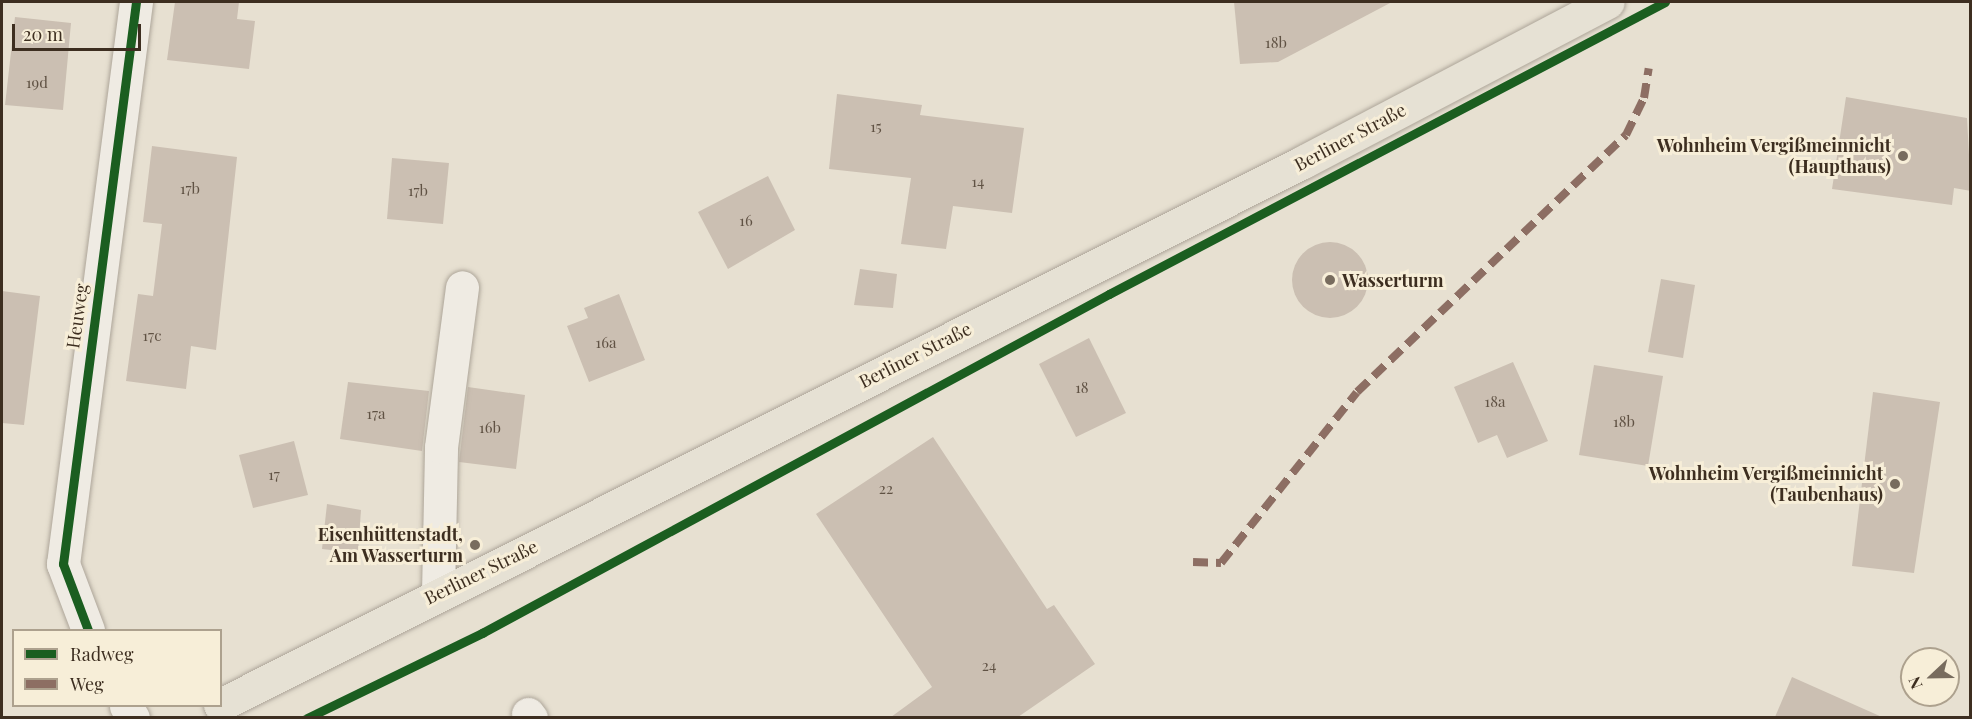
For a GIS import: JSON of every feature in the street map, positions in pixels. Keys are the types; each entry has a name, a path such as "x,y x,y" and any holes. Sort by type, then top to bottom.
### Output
{"main road":[{"name":"Berliner Straße","path":"222,704 438,593 1292,167 1608,2"},
{"name":"Berliner Straße","path":"196,717 216,707"}],"street":[{"name":"Heuweg","path":"88,629 63,564 78,431 136,2"},
{"path":"438,593 441,447 462,287"}],"building":[{"path":"175,2 239,2 237,19 255,21 249,69 167,60"},
{"path":"1234,2 1392,2 1278,62 1240,64"},
{"path":"15,17 71,23 63,110 5,105"},
{"path":"837,94 922,105 920,115 1024,128 1012,213 953,206 946,249 901,244 911,178 829,169"},
{"name":"Wohnheim Vergißmeinnicht (Haupthaus)","path":"1846,97 1967,118 1971,191 1954,188 1952,205 1832,189"},
{"path":"152,146 237,157 216,350 191,346 186,389 126,381 138,294 153,296 162,224 143,222"},
{"path":"392,158 449,163 443,224 387,219"},
{"path":"768,176 795,230 728,269 698,212"},
{"name":"Wasserturm","path":"1323,242 1337,242 1351,248 1362,259 1368,273 1365,295 1357,307 1337,318 1323,318 1309,312 1298,301 1292,287 1292,273 1298,259 1309,248"},
{"path":"860,269 897,274 893,308 854,305"},
{"path":"1661,279 1695,285 1683,358 1648,352"},
{"path":"2,291 40,296 24,425 2,423"},
{"path":"619,294 645,360 589,382 567,326 588,318 584,308"},
{"path":"1089,338 1126,413 1076,437 1039,364"},
{"path":"1513,362 1548,441 1507,458 1497,435 1478,443 1454,387"},
{"path":"1594,365 1663,376 1648,466 1579,455"},
{"path":"348,382 429,391 422,451 340,439"},
{"path":"468,387 525,395 516,469 459,462"},
{"name":"Wohnheim Vergißmeinnicht (Taubenhaus)","path":"1873,392 1940,402 1914,573 1852,566"},
{"path":"933,437 1047,609 1054,605 1095,664 1018,717 891,717 932,687 816,514"},
{"path":"294,441 308,495 253,508 239,455"},
{"path":"327,504 361,510 358,553 322,549"},
{"path":"1792,677 1882,717 1775,717"}],"marked path":[{"path":"1193,562 1221,563 1357,392 1626,135 1644,98 1649,68"}],"cycle path":[{"path":"88,629 63,564 136,2"},
{"path":"307,718 482,633 1109,294 1665,2"}],"place":[{"name":"Wohnheim Vergißmeinnicht (Haupthaus)","path":"1903,156"},
{"name":"Wasserturm","path":"1330,280"},
{"name":"Wohnheim Vergißmeinnicht (Taubenhaus)","path":"1895,484"},
{"name":"Eisenhüttenstadt, Am Wasserturm","path":"475,545"}]}
